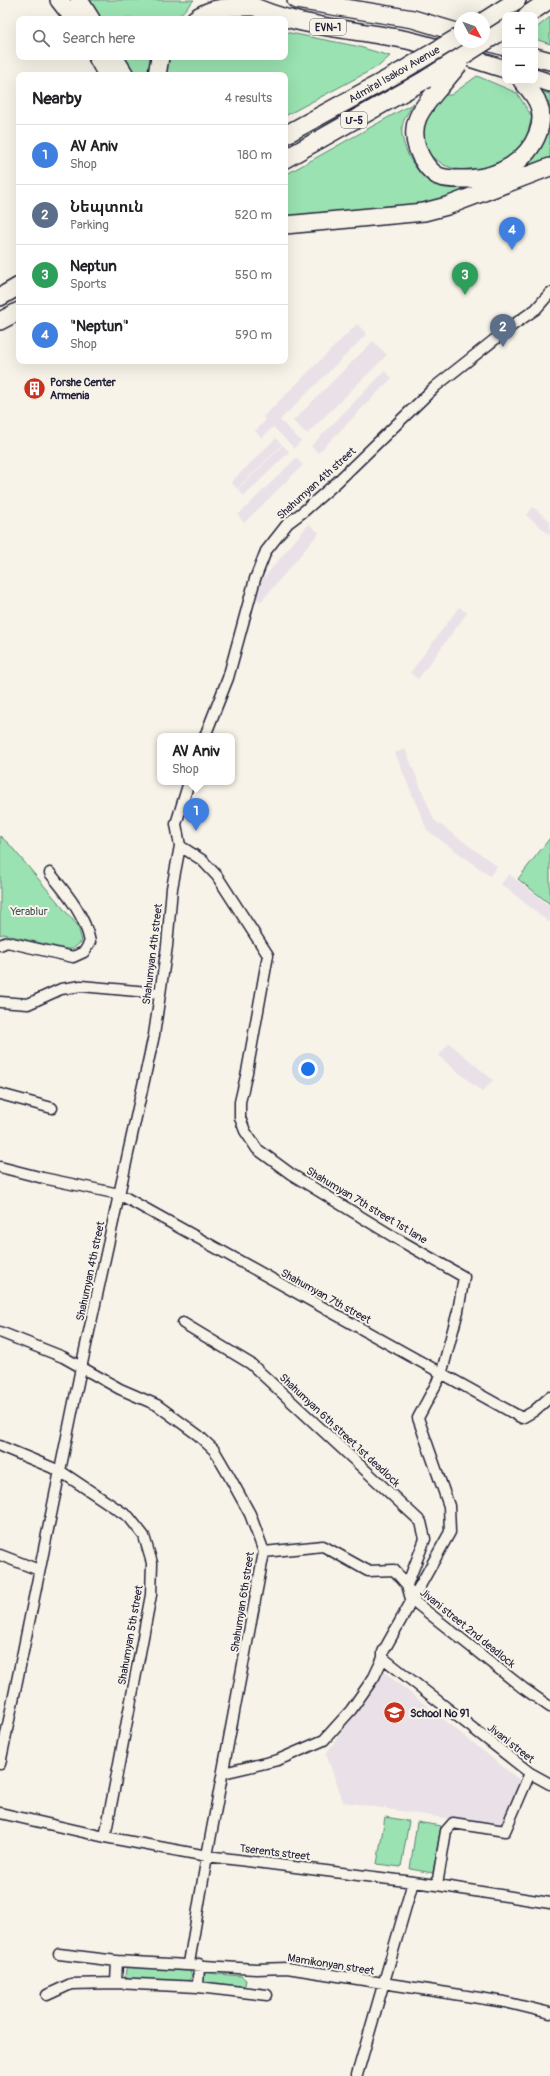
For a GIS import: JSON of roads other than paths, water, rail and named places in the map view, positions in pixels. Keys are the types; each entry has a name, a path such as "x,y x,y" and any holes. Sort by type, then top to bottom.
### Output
{"highway":[{"path":"59,0 72,16"},
{"path":"67,0 73,16"},
{"path":"79,0 88,16"},
{"path":"490,18 517,0"},
{"path":"531,12 549,0"},
{"name":"EVN-1","path":"300,1 413,19 454,33"},
{"path":"198,16 202,13 224,6 247,4"},
{"name":"EVN-1","path":"247,4 281,16"},
{"path":"535,12 550,6"},
{"name":"EVN-1","path":"288,18 298,22 404,39 502,68"},
{"name":"Admiral Isakov Avenue","path":"288,157 424,81 502,31"},
{"name":"Admiral Isakov Avenue","path":"288,133 402,71 454,39"},
{"path":"490,43 502,46"},
{"path":"467,53 421,111 415,122 414,137 421,160 438,176 455,179 479,178 518,162 533,146 541,126 540,107 533,93 525,84"},
{"path":"538,58 550,61"},
{"path":"99,60 105,72"},
{"path":"116,60 123,72"},
{"path":"158,72 160,60"},
{"path":"538,79 550,83"},
{"path":"288,225 424,212 447,206 550,167"},
{"path":"0,297 16,288"},
{"path":"0,321 16,313"}],"street":[{"name":"Shahumyan 4th street","path":"206,733 228,678 254,579 266,551 283,528 336,483 436,386 513,325 536,309 550,293"},
{"name":"Shahumyan 4th street","path":"0,1764 81,1368 154,1035 167,946 172,888 180,846 176,824 188,785"},
{"name":"Shahumyan 7th street 1st lane","path":"180,846 202,860 217,876 268,955 247,1072 240,1102 240,1118 245,1131 257,1149 291,1174 394,1237 464,1276 458,1311 441,1375 418,1418 448,1506 450,1532 411,1599"},
{"path":"0,945 7,942 73,957 84,952 90,942 88,930 74,902 50,873"},
{"path":"0,1002 28,1004 61,989 81,986 159,993"},
{"path":"0,1094 52,1108"},
{"name":"Shahumyan 7th street","path":"0,1167 43,1178 119,1194 441,1375 522,1418 534,1411 550,1397"},
{"name":"Shahumyan 6th street 1st deadlock","path":"183,1323 251,1364 421,1522 425,1539 407,1585"},
{"name":"Shahumyan 6th street","path":"0,1332 63,1357 120,1389 157,1405 198,1435 214,1450 250,1514 264,1552 207,1856 194,1964 198,1987"},
{"name":"Shahumyan 5th street","path":"0,1446 60,1471 129,1517 144,1536 152,1563 151,1595 105,1836"},
{"name":"Jivani street 2nd deadlock","path":"264,1552 323,1546 368,1571 394,1570 407,1585 411,1599 523,1688 550,1707"},
{"path":"0,1555 39,1570"},
{"path":"223,1773 278,1760 324,1740 351,1710 374,1677 383,1658 383,1652 411,1599"},
{"name":"Jivani street","path":"383,1658 530,1773 550,1784"},
{"path":"437,1885 446,1831 453,1823 505,1830 530,1773"},
{"name":"Tserents street","path":"0,1813 207,1856 437,1885 550,1903"},
{"path":"357,2075 413,1882"},
{"name":"Mamikonyan street","path":"59,1954 118,1961 194,1964 256,1969 287,1968 505,2002 550,2013"},
{"path":"116,1983 118,1961"},
{"path":"48,1995 71,1984 116,1983 198,1987 267,1995"}],"place":[{"name":"\"Neptun\"","path":"512,250"},
{"name":"Neptun","path":"465,295"},
{"name":"Նեպտուն","path":"503,347"},
{"name":"Porshe Center Armenia","path":"35,388"},
{"name":"AV Aniv","path":"196,831"},
{"name":"School No 91","path":"395,1713"}],"park label":[{"name":"Yerablur","path":"29,911"}]}
